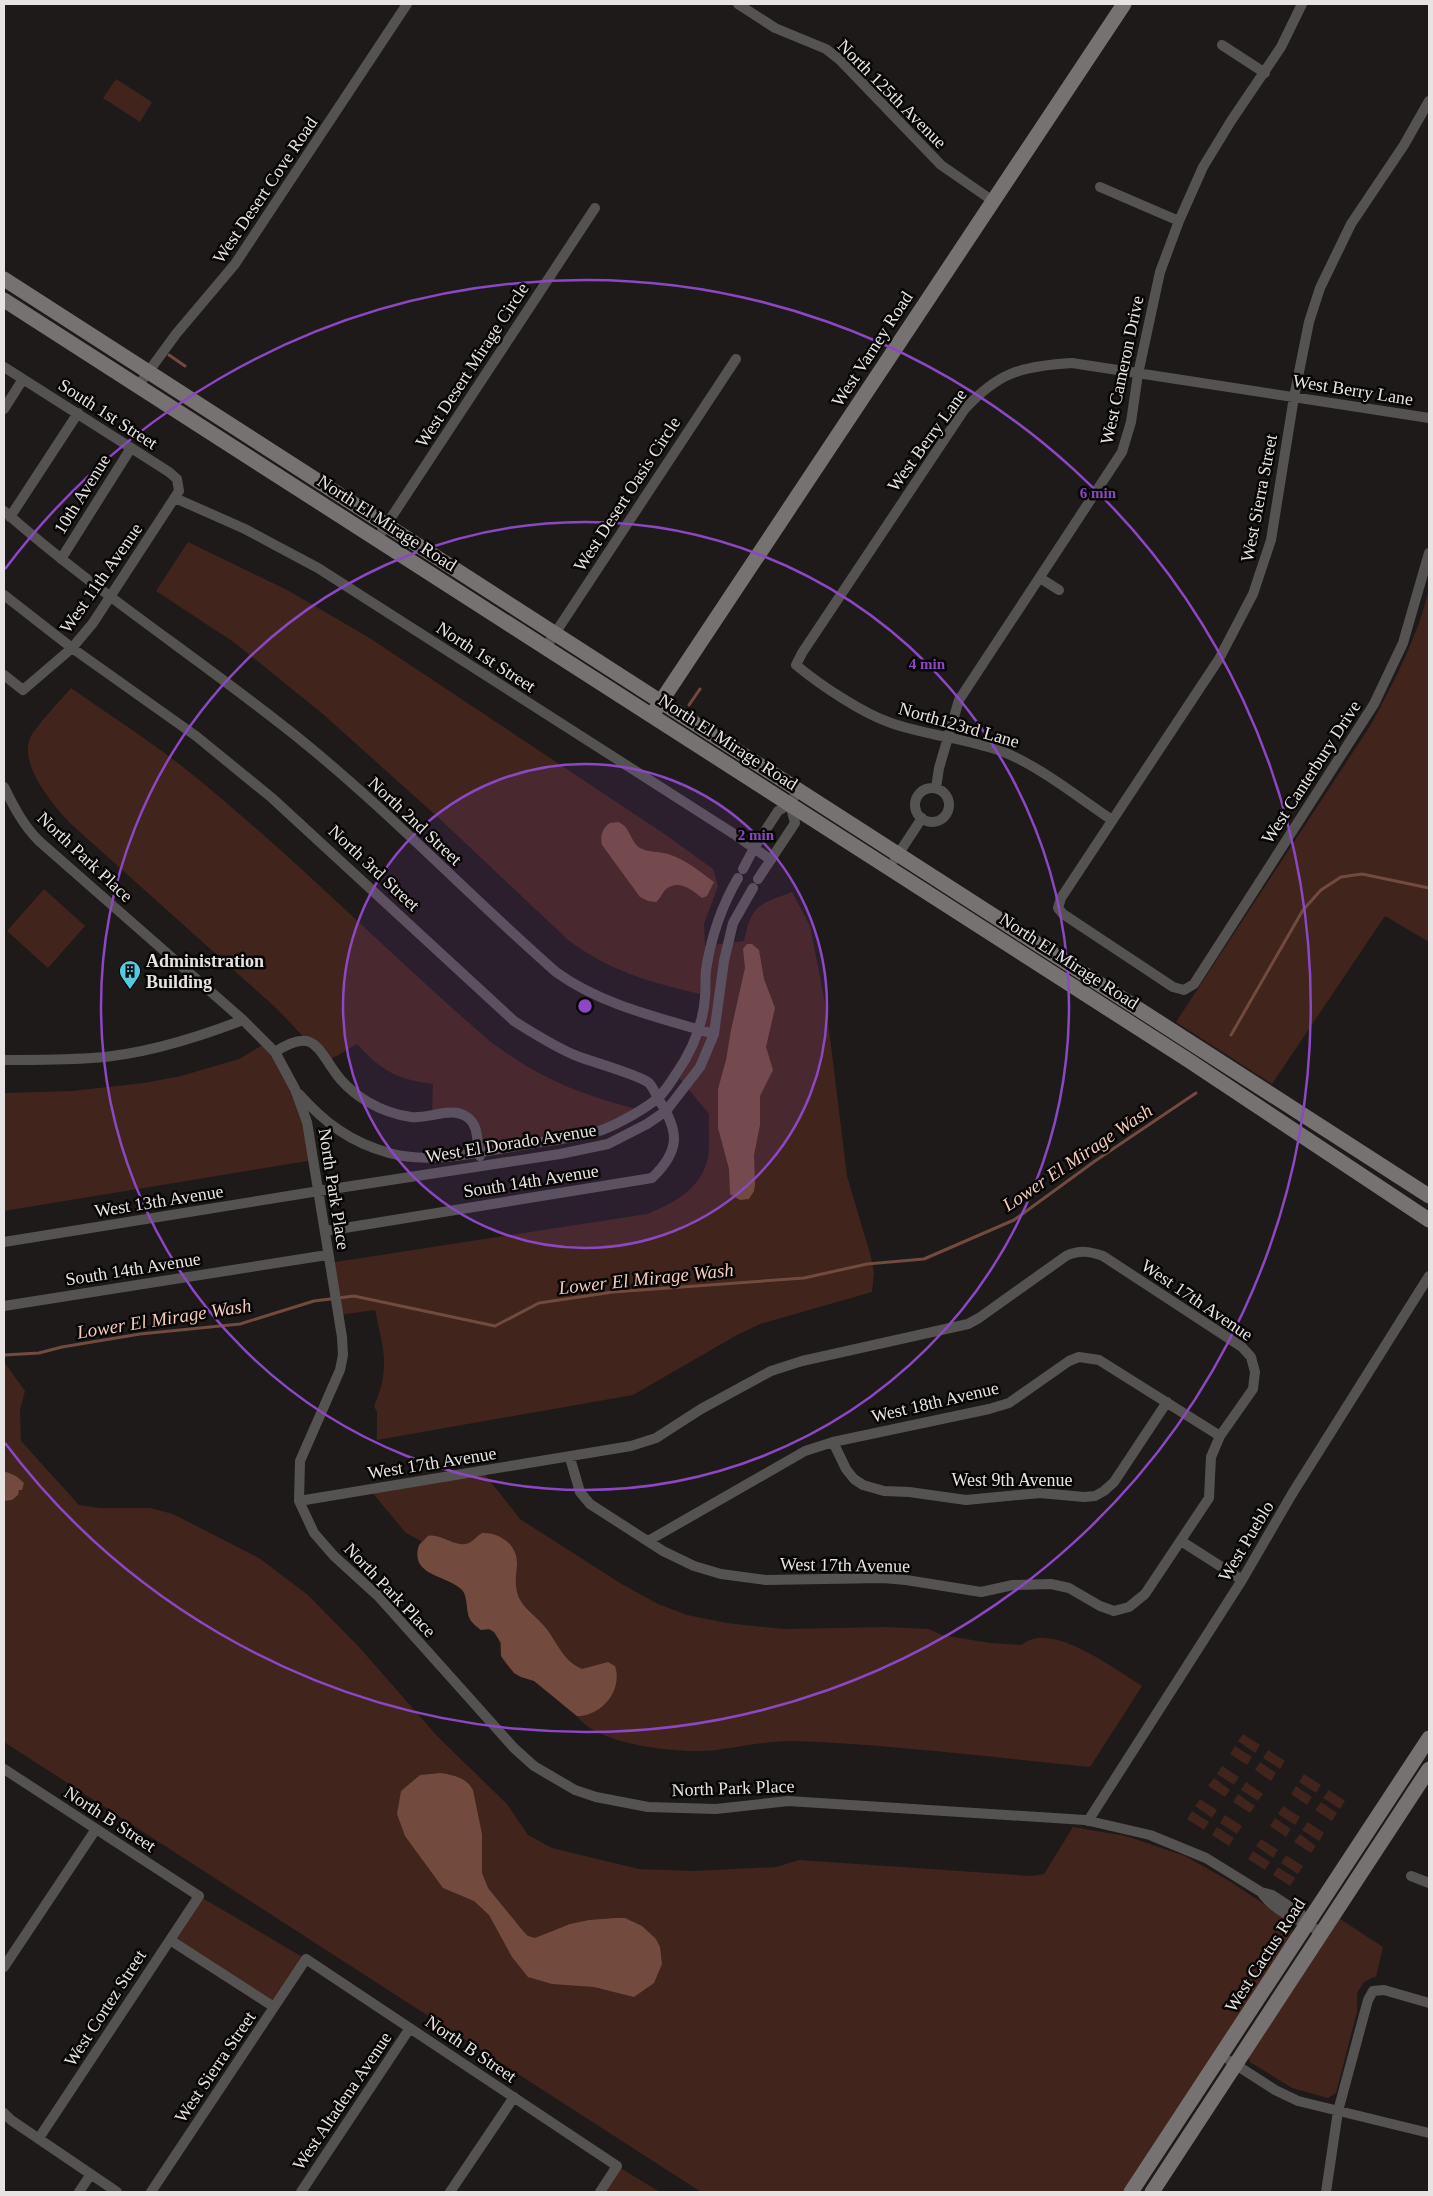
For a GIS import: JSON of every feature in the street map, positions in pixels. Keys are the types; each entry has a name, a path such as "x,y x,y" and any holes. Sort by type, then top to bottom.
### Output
{"main road":[{"name":"West Varney Road","path":"652,715 1124,4"},
{"name":"North El Mirage Road","path":"4,279 899,853 1429,1196"},
{"name":"North El Mirage Road","path":"4,300 1188,1060 1429,1220"},
{"name":"West Cactus Road","path":"1131,2192 1429,1738"},
{"name":"West Cactus Road","path":"1152,2192 1429,1769"}],"street":[{"name":"West Desert Cove Road","path":"138,386 176,334 235,264 408,4"},
{"name":"North 125th Avenue","path":"738,4 775,28 826,49 840,60 941,165 992,201"},
{"name":"West Cameron Drive","path":"936,788 959,700 1122,452 1131,422 1138,374 1160,272 1179,221 1203,167 1231,121 1281,47 1302,4"},
{"path":"1222,45 1265,73"},
{"name":"West Sierra Street","path":"1058,908 1061,898 1219,659 1253,594 1263,569 1275,521 1294,397 1309,322 1320,288 1351,224 1404,145 1429,101"},
{"path":"1100,187 1179,221"},
{"name":"West Desert Mirage Circle","path":"377,539 595,208"},
{"name":"West Desert Oasis Circle","path":"546,648 736,359"},
{"name":"West Berry Lane","path":"796,665 802,653 964,410 977,396 1011,373 1037,365 1072,363 1429,418"},
{"name":"South 1st Street","path":"4,367 177,479 179,491 175,498"},
{"path":"4,409 23,379"},
{"path":"7,514 78,414"},
{"name":"10th Avenue","path":"60,559 131,448"},
{"name":"West 11th Avenue","path":"4,675 23,690 72,648 93,623 175,498"},
{"name":"North 1st Street","path":"175,498 245,529 318,568 771,860"},
{"name":"North 2nd Street","path":"7,514 60,559 230,684 298,738 376,806 556,972 574,985 602,998 714,1034"},
{"name":"West Canterbury Drive","path":"1058,908 1064,914 1173,987 1184,990 1194,984 1374,704 1403,643 1429,553"},
{"path":"1040,578 1059,590"},
{"name":"North 3rd Street","path":"4,595 72,648 196,736 272,798 360,876 514,1021 548,1042 578,1057 649,1083 658,1098"},
{"name":"North123rd Lane","path":"796,665 807,674 868,712 890,723 998,750 1023,761 1112,820"},
{"name":"North Park Place","path":"4,788 28,830 39,841 242,1020 275,1052 294,1089 307,1122 339,1313 343,1355 334,1384 300,1461 298,1476 299,1501 314,1533 334,1556 378,1596 514,1748 534,1766 575,1790 596,1797 648,1807 716,1809 788,1801 1088,1821 1150,1835 1206,1858 1261,1892 1272,1894 1301,1914 1308,1924 1322,1933"},
{"path":"936,788 941,790 947,799 948,809 946,814 937,821 932,822 922,818 915,809 916,797 924,789 936,788"},
{"name":"West El Dorado Avenue","path":"294,1089 321,1118 338,1130 369,1147 391,1154 410,1156 434,1157 555,1140 602,1130 639,1110 658,1098 687,1058 694,1044 703,1015 706,969 712,938 726,899 754,848 778,811 790,804 800,790"},
{"name":"West El Dorado Avenue","path":"319,1191 560,1154 608,1144 647,1124 666,1111 700,1067 714,1034 728,940 734,923 756,883 795,822 790,804"},
{"path":"889,868 922,818"},
{"path":"4,1060 92,1058 135,1052 203,1036 242,1020"},
{"path":"275,1052 299,1040 311,1042 322,1052 341,1081 353,1092 370,1103 413,1117 460,1113 472,1120 476,1128 482,1165"},
{"name":"South 14th Avenue","path":"326,1231 652,1178 665,1165 675,1139 666,1111 658,1098"},
{"name":"West 13th Avenue","path":"4,1242 319,1191"},
{"name":"West 17th Avenue","path":"299,1501 570,1458 631,1446 656,1438 701,1409 771,1371 802,1361 968,1324 1066,1256 1075,1252 1084,1251 1103,1256 1242,1347 1251,1358 1255,1372 1252,1389 1220,1436 1211,1457 1209,1498 1145,1594 1129,1607 1114,1611 1100,1606 1069,1588 1051,1584 1013,1585 981,1592 883,1578 766,1580 745,1578 694,1566 648,1541 590,1504 580,1492 570,1458"},
{"name":"South 14th Avenue","path":"4,1306 328,1255"},
{"name":"West Pueblo","path":"1088,1821 1242,1580 1297,1486 1429,1276"},
{"name":"West 18th Avenue","path":"648,1541 805,1451 833,1442 989,1409 1009,1403 1069,1361 1080,1357 1099,1360 1220,1436"},
{"name":"West 9th Avenue","path":"833,1442 846,1469 854,1479 863,1485 884,1491 909,1492 966,1500 1040,1493 1095,1496 1114,1482 1167,1402"},
{"path":"1181,1541 1242,1580"},
{"name":"North B Street","path":"4,1769 199,1896"},
{"path":"4,1966 96,1829"},
{"path":"1411,1876 1429,1884"},
{"name":"West Cortez Street","path":"39,2138 199,1896"},
{"path":"170,1940 274,2007"},
{"name":"West Sierra Street","path":"151,2192 306,1959"},
{"name":"North B Street","path":"306,1959 617,2166 600,2192"},
{"path":"1326,2192 1338,2111 1368,2000 1373,1991 1384,1990 1429,2003"},
{"name":"West Altadena Avenue","path":"301,2192 410,2028"},
{"path":"1222,2055 1286,2096 1429,2133"},
{"path":"450,2192 514,2097"},
{"path":"4,2113 117,2192"},
{"path":"79,2192 91,2174"}],"shaded area":[{"path":"116,79 152,102 140,122 103,98"},
{"path":"188,542 289,591 368,637 666,835 713,869 718,886 704,924 705,946 744,941 750,920 758,908 764,903 792,892 810,926 827,1013 847,1176 871,1257 874,1273 872,1292 760,1324 737,1335 633,1395 377,1440 377,1412 374,1406 382,1380 384,1358 375,1310 339,1315 329,1263 647,1214 682,1196 696,1183 708,1160 709,1114 676,1074 687,1057 705,995 650,981 615,968 567,939 442,821 324,715 235,643 156,591"},
{"path":"1429,588 1429,942 1385,916 1272,1084 1176,1022 1372,723 1412,640 1425,606"},
{"path":"71,688 183,767 223,800 301,868 492,1043 530,1068 565,1086 639,1110 602,1130 479,1151 466,1116 432,1116 433,1084 409,1079 391,1072 374,1061 357,1044 328,1061 275,1007 71,824 47,796 33,771 28,747 34,731"},
{"path":"618,822 626,827 634,842 640,848 677,857 714,882 707,896 702,898 685,887 676,885 666,889 656,902 640,897 602,845 601,838 605,827 610,823"},
{"path":"44,889 85,926 48,968 7,931"},
{"path":"747,944 752,944 759,950 764,979 775,1008 766,1047 773,1070 760,1096 760,1125 754,1155 754,1191 749,1199 740,1200 730,1194 729,1169 718,1128 718,1089 745,968 743,949"},
{"path":"266,1043 295,1089 314,1160 4,1211 4,1093 72,1091 144,1083 181,1076 239,1059"},
{"path":"4,1362 25,1391 20,1410 21,1441 79,1505 100,1508 150,1508 173,1514 259,1558 308,1595 359,1647 438,1737 507,1804 528,1835 552,1848 639,1869 693,1871 776,1867 799,1860 1031,1876 1044,1874 1073,1827 1126,1836 1185,1856 1231,1882 1283,1917 1290,1925 1292,1932 1290,1938 1124,2192 701,2192 4,1742"},
{"path":"4,1471 16,1476 24,1483 22,1490 19,1490 18,1495 12,1500 4,1501"},
{"path":"483,1472 520,1519 620,1583 658,1604 687,1615 727,1623 784,1629 885,1627 929,1629 942,1635 990,1643 1022,1645 1034,1639 1049,1638 1083,1650 1142,1686 1090,1767 870,1745 786,1741 716,1750 690,1751 653,1748 617,1740 584,1724 541,1686 517,1675 509,1667 502,1657 496,1633 481,1630 470,1620 464,1592 460,1587 426,1570 418,1555 421,1541 406,1533 370,1490"},
{"path":"482,1533 501,1537 511,1546 517,1558 516,1585 519,1598 524,1606 545,1627 561,1651 575,1666 582,1669 608,1662 615,1666 617,1675 613,1692 602,1707 595,1712 577,1716 534,1681 514,1673 501,1656 501,1643 494,1632 489,1629 481,1630 471,1620 465,1595 461,1589 455,1584 424,1569 419,1563 417,1555 419,1545 428,1536 464,1544 471,1542"},
{"path":"1243,1734 1260,1745 1255,1753 1238,1741"},
{"path":"1235,1746 1252,1757 1247,1765 1230,1754"},
{"path":"1268,1750 1285,1761 1280,1769 1263,1758"},
{"path":"1260,1762 1276,1773 1271,1781 1255,1770"},
{"path":"1222,1766 1239,1777 1234,1785 1217,1774"},
{"path":"441,1773 463,1780 473,1790 482,1834 482,1873 488,1888 528,1936 535,1938 570,1924 589,1920 625,1918 642,1926 656,1939 660,1947 662,1964 654,1983 634,1997 594,1987 552,1984 528,1977 512,1957 489,1915 474,1901 443,1888 405,1836 397,1814 401,1791 420,1775"},
{"path":"1304,1774 1321,1785 1316,1793 1299,1782"},
{"path":"1214,1778 1230,1790 1225,1797 1208,1786"},
{"path":"1246,1782 1263,1794 1258,1801 1241,1790"},
{"path":"1296,1786 1312,1797 1307,1805 1291,1794"},
{"path":"1329,1790 1345,1801 1340,1809 1323,1798"},
{"path":"1238,1794 1255,1806 1250,1813 1233,1802"},
{"path":"1200,1799 1217,1810 1212,1818 1195,1806"},
{"path":"1321,1802 1337,1813 1332,1821 1315,1810"},
{"path":"1283,1806 1300,1817 1295,1825 1278,1814"},
{"path":"1192,1811 1209,1822 1204,1830 1187,1819"},
{"path":"1225,1815 1242,1826 1237,1834 1220,1823"},
{"path":"1275,1818 1291,1829 1286,1837 1270,1826"},
{"path":"1308,1822 1324,1833 1319,1841 1302,1830"},
{"path":"1217,1827 1234,1838 1229,1846 1212,1835"},
{"path":"1300,1834 1316,1846 1311,1853 1294,1842"},
{"path":"1261,1839 1278,1850 1273,1858 1256,1846"},
{"path":"1253,1851 1270,1862 1265,1870 1248,1859"},
{"path":"1286,1855 1303,1866 1298,1874 1281,1863"},
{"path":"1278,1867 1295,1878 1290,1886 1273,1875"},
{"path":"199,1896 306,1959 274,2007 170,1940"},
{"path":"1337,1917 1383,1947 1376,1977 1363,1983 1357,1993 1357,2012 1336,2093 1328,2098 1292,2088 1250,2062 1248,2055"},
{"path":"617,2166 660,2192 600,2192"}],"waterway":[{"path":"169,355 185,366"},
{"path":"689,705 700,689"},
{"name":"Lower El Mirage Wash","path":"1231,1035 1303,910 1321,890 1341,877 1362,874 1429,888"},
{"name":"Lower El Mirage Wash","path":"4,1355 39,1353 62,1347 140,1334 240,1324 314,1301 354,1296 495,1326 539,1303 613,1292 804,1278 867,1264 924,1259 1014,1220 1095,1161 1196,1093"}],"place":[{"name":"Administration Building","path":"130,990"}]}
